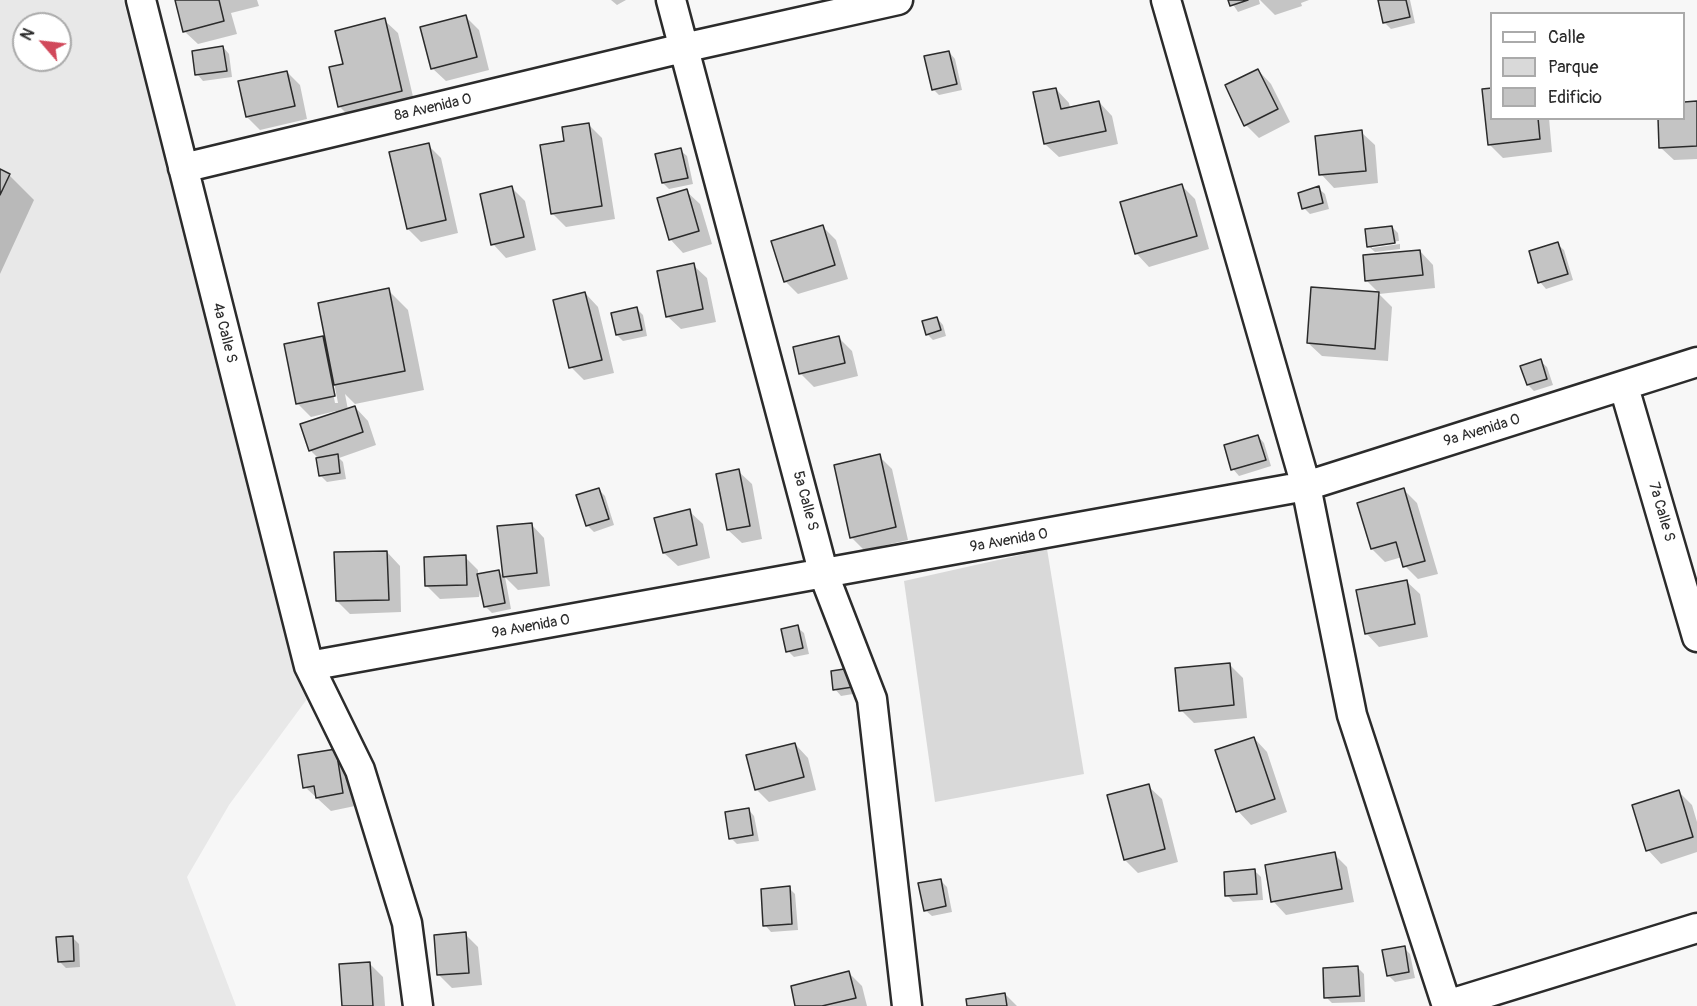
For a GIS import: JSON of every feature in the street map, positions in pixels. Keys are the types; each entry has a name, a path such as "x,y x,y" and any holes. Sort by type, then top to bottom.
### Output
{"street":[{"name":"4a Calle S","path":"141,0 309,666 360,770 406,923 418,1006"},
{"name":"5a Calle S","path":"672,0 824,575 872,699 908,1006"},
{"name":"8a Avenida O","path":"183,168 683,48 898,0"},
{"path":"1166,0 1306,486 1352,715 1447,1005 1697,928"},
{"name":"9a Avenida O","path":"309,666 824,575 1306,486 1697,362"},
{"name":"7a Calle S","path":"1624,387 1697,637"}],"shaded area":[{"path":"0,0 123,0 321,680 229,805 187,877 236,1006 0,1006"}],"green space":[{"path":"1047,549 1084,774 935,802 904,581"}],"building":[{"path":"175,0 219,0 224,21 183,32"},
{"path":"1228,0 1248,0 1230,6"},
{"path":"1378,0 1406,0 1410,17 1383,23"},
{"path":"466,15 477,57 431,69 420,27"},
{"path":"385,18 402,91 338,107 329,67 343,64 335,31"},
{"path":"223,46 227,71 195,75 192,51"},
{"path":"949,51 957,84 932,90 924,56"},
{"path":"1258,69 1278,109 1244,126 1225,85"},
{"path":"287,71 295,106 246,117 238,81"},
{"path":"1056,88 1061,109 1099,101 1106,131 1044,144 1033,92"},
{"path":"1490,88 1490,120 1538,120 1540,139 1488,145 1482,89"},
{"path":"1697,101 1697,146 1659,148 1658,120 1685,120 1685,102"},
{"path":"589,123 602,206 551,214 540,145 564,141 562,127"},
{"path":"1362,130 1366,171 1319,175 1315,136"},
{"path":"429,143 446,220 407,229 389,152"},
{"path":"681,148 688,178 662,183 655,154"},
{"path":"0,169 10,174 0,195"},
{"path":"1182,184 1197,236 1135,254 1120,202"},
{"path":"512,186 524,237 491,245 480,194"},
{"path":"1319,186 1323,203 1302,209 1298,193"},
{"path":"687,189 699,231 669,240 657,198"},
{"path":"823,225 835,265 784,282 771,241"},
{"path":"1392,226 1395,243 1367,247 1365,229"},
{"path":"1558,242 1568,274 1538,283 1529,251"},
{"path":"1420,250 1423,275 1365,281 1363,255"},
{"path":"694,263 703,309 666,317 657,271"},
{"path":"1311,287 1379,292 1375,349 1307,343"},
{"path":"389,288 405,371 334,385 318,303"},
{"path":"585,292 602,360 569,368 553,300"},
{"path":"637,307 642,330 616,335 611,313"},
{"path":"937,317 941,330 926,335 922,321"},
{"path":"323,336 335,396 296,404 284,344"},
{"path":"839,336 845,363 799,374 793,347"},
{"path":"1541,359 1547,379 1527,385 1520,366"},
{"path":"355,406 363,432 309,451 300,424"},
{"path":"1258,435 1266,460 1231,470 1224,445"},
{"path":"338,454 340,473 319,476 316,458"},
{"path":"880,454 896,527 850,538 834,465"},
{"path":"739,469 750,526 727,530 716,474"},
{"path":"599,488 609,519 586,526 576,495"},
{"path":"1404,488 1425,561 1403,567 1396,542 1371,549 1357,503"},
{"path":"690,509 697,545 663,553 654,518"},
{"path":"532,523 537,573 503,577 497,526"},
{"path":"387,551 389,600 336,601 334,552"},
{"path":"466,555 467,585 425,586 424,557"},
{"path":"499,570 505,603 484,607 477,574"},
{"path":"1407,580 1415,624 1365,634 1356,590"},
{"path":"798,625 803,648 786,652 781,629"},
{"path":"1230,663 1234,705 1179,711 1175,668"},
{"path":"851,668 853,687 833,690 831,671"},
{"path":"1254,737 1275,799 1236,812 1215,750"},
{"path":"795,743 804,777 755,790 746,755"},
{"path":"336,749 343,793 316,798 314,786 303,788 298,755"},
{"path":"1149,784 1165,849 1124,860 1107,795"},
{"path":"1679,790 1693,837 1646,851 1632,805"},
{"path":"749,808 753,835 729,839 725,812"},
{"path":"1335,852 1342,889 1271,902 1265,865"},
{"path":"1255,869 1257,894 1225,896 1224,872"},
{"path":"941,879 946,906 924,911 918,883"},
{"path":"790,886 792,924 763,926 761,889"},
{"path":"466,932 469,973 437,975 434,935"},
{"path":"73,936 74,961 58,962 56,937"},
{"path":"1405,946 1409,972 1387,976 1382,950"},
{"path":"370,962 373,1006 342,1006 339,964"},
{"path":"1358,966 1360,996 1324,998 1323,968"},
{"path":"849,971 856,998 822,1006 795,1006 791,986"},
{"path":"1005,993 1007,1006 967,1006 966,999"}]}
